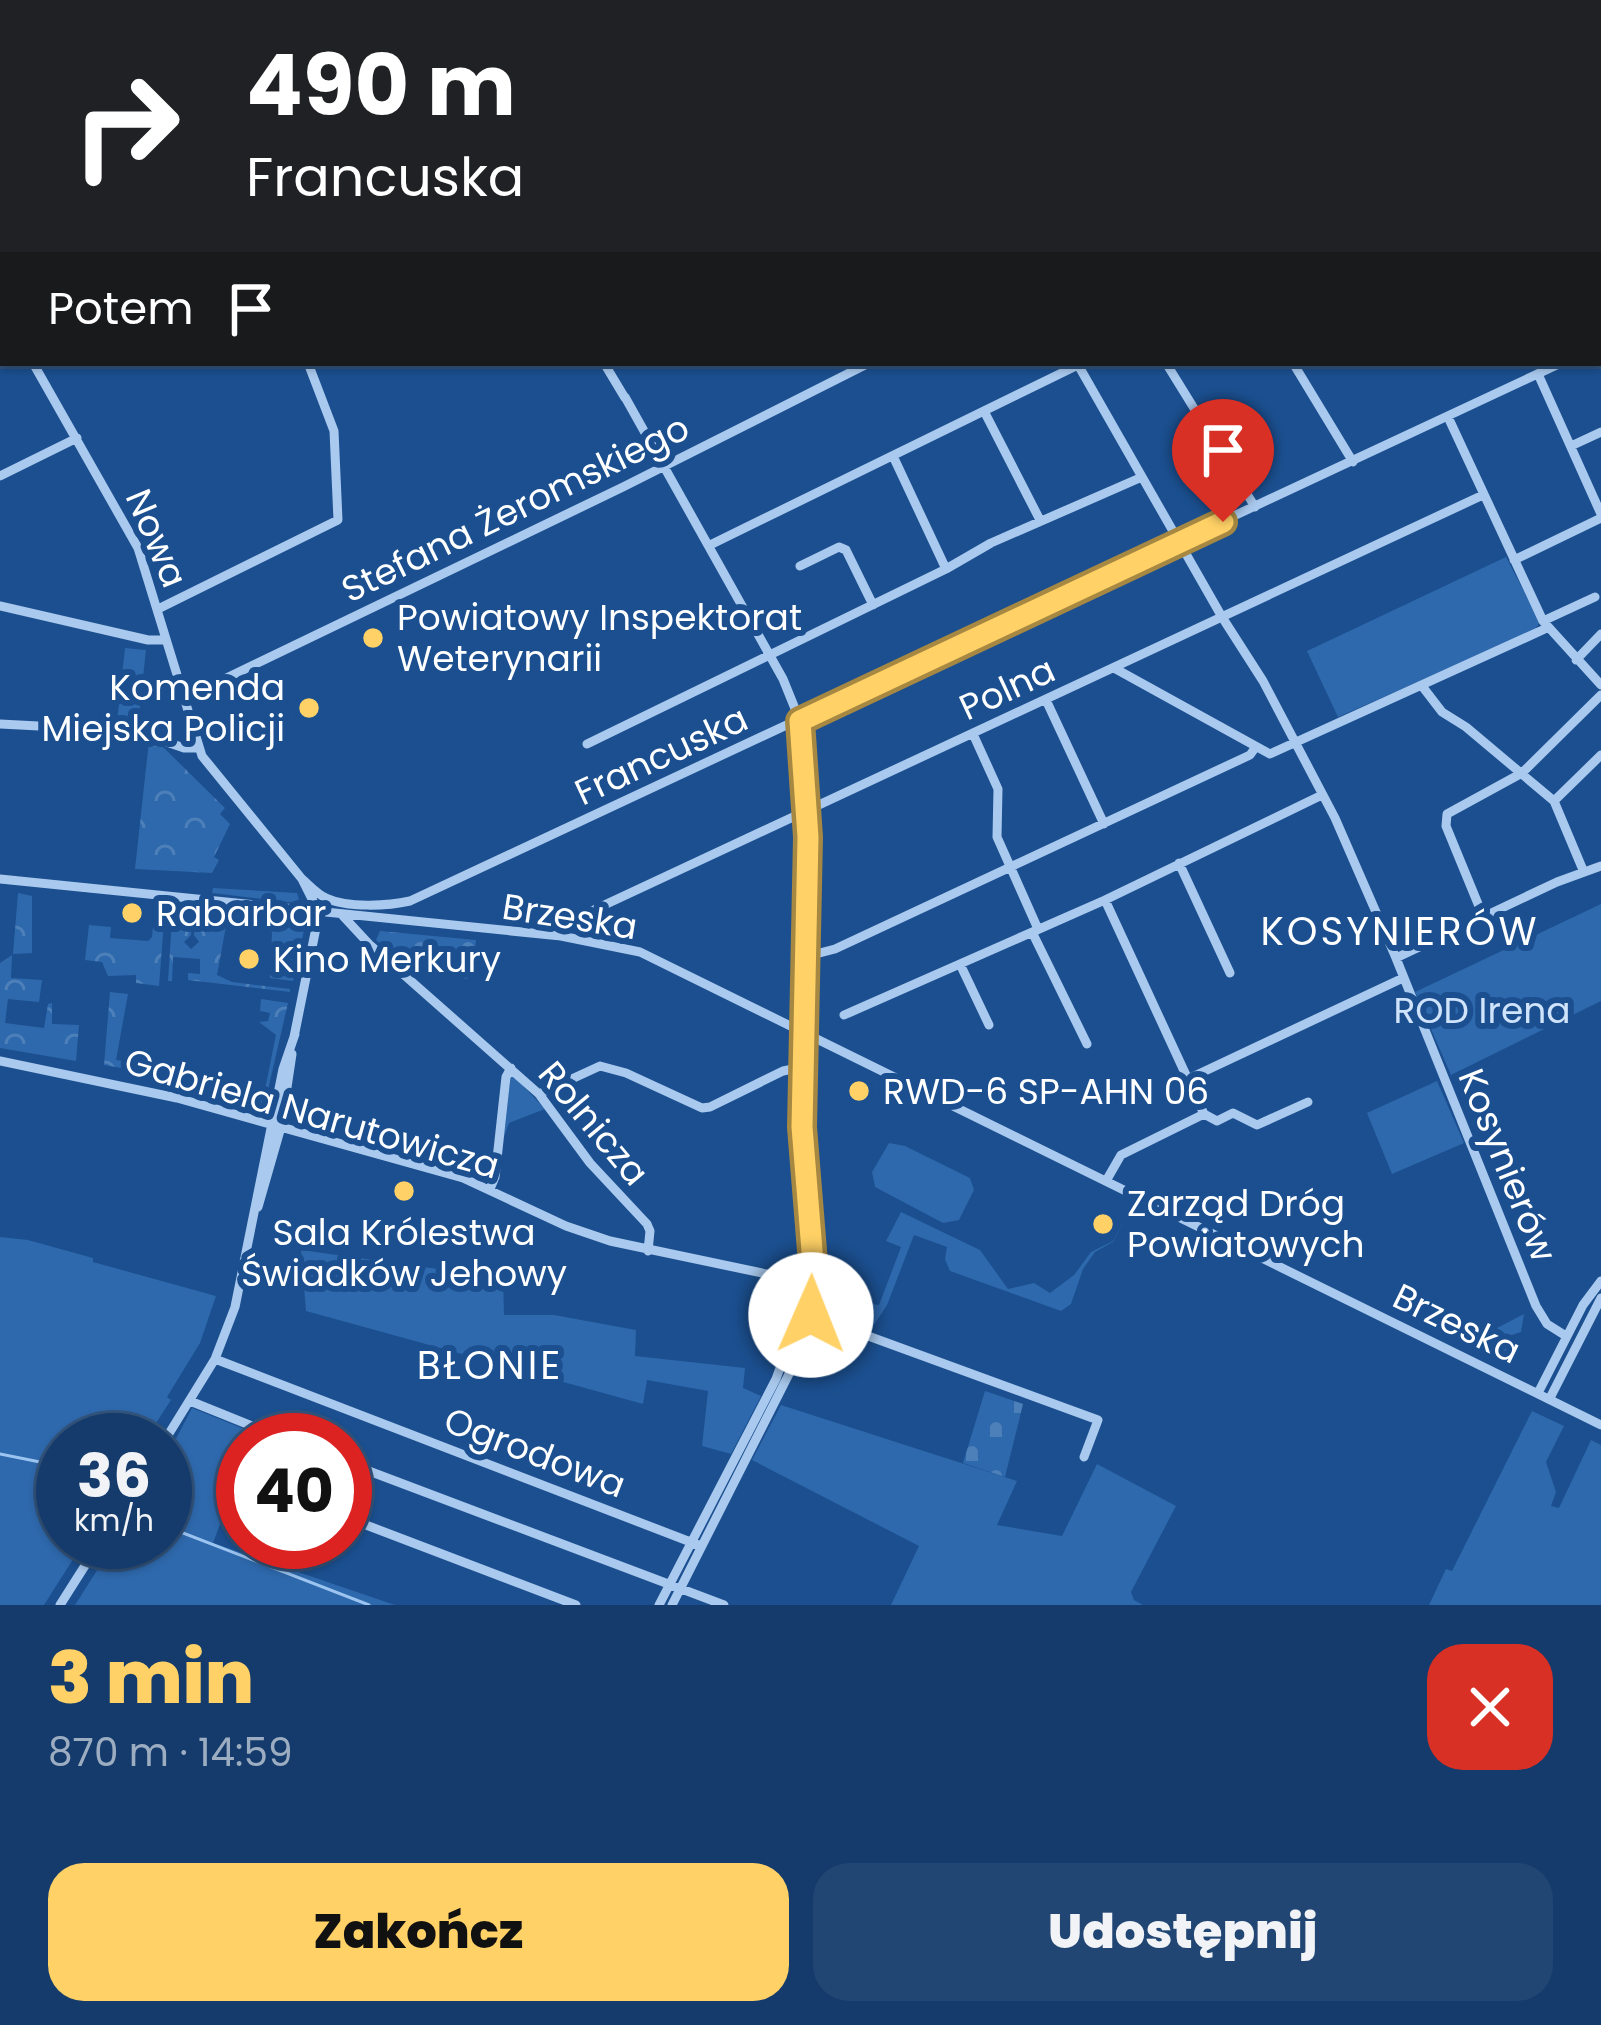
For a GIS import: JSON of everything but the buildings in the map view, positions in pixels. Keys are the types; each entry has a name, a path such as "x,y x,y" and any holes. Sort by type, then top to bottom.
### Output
{"street":[{"name":"Nowa","path":"35,366 127,524 147,568 199,748 302,879"},
{"path":"158,609 338,520 334,431 309,366"},
{"path":"606,366 771,654 800,721 807,812 807,1033 802,1067 809,1284 804,1310 776,1379 676,1587 672,1605"},
{"name":"Stefana Żeromskiego","path":"183,699 863,366"},
{"path":"710,544 1073,366"},
{"name":"Kosynierów","path":"1078,366 1296,742 1396,958 1536,1306 1547,1324 1566,1336"},
{"path":"1168,366 1256,507"},
{"path":"1295,366 1352,461"},
{"path":"1514,560 1601,516 1571,446 1523,366"},
{"name":"Francuska","path":"302,879 334,901 410,901 1555,366"},
{"path":"984,411 1040,520"},
{"path":"1448,417 1545,625 1601,685"},
{"path":"1571,446 1601,432"},
{"path":"0,476 77,437"},
{"path":"892,456 946,569"},
{"path":"586,744 1040,520 1142,477"},
{"name":"Polna","path":"561,936 568,922 1483,495"},
{"path":"800,566 839,547 846,550 873,605"},
{"path":"1114,668 1270,754 1422,686 1595,597"},
{"path":"0,606 148,640 166,640"},
{"path":"1576,660 1601,634"},
{"path":"1422,686 1442,712 1554,801 1583,870"},
{"path":"1483,916 1445,820 1454,809 1522,773 1601,695"},
{"path":"1046,700 1104,824"},
{"path":"0,724 135,731 184,748 199,748"},
{"path":"973,734 998,789 997,837 1087,1044"},
{"path":"808,956 835,950 1012,868 1250,755 1255,748"},
{"path":"1554,801 1601,755"},
{"path":"844,1015 1105,900 1322,795"},
{"path":"1178,863 1230,973"},
{"path":"1396,958 1583,870 1601,866"},
{"name":"Brzeska","path":"0,879 561,936 640,952 1601,1425"},
{"path":"182,1413 215,1358 235,1306 276,1126 319,913 302,879"},
{"path":"1105,900 1204,1114 1217,1121 1233,1113 1258,1125 1308,1102"},
{"name":"Rolnicza","path":"343,916 539,1094 590,1163 647,1224 648,1251"},
{"path":"369,944 371,919"},
{"path":"960,964 989,1025"},
{"path":"1189,1079 1403,979"},
{"name":"Gabriela Narutowicza","path":"0,1061 115,1082 463,1178 566,1226 648,1251 809,1284"},
{"path":"539,1094 599,1066 626,1073 702,1108 802,1067"},
{"path":"490,1189 511,1068"},
{"path":"1106,1181 1121,1155 1204,1114"},
{"path":"784,1280 804,1310 1098,1420 1084,1457"},
{"path":"1538,1393 1601,1281"},
{"path":"1550,1398 1601,1298"},
{"name":"Ogrodowa","path":"215,1358 697,1544"},
{"path":"190,1401 219,1413"},
{"path":"372,1472 724,1605"},
{"path":"372,1527 576,1605"},
{"path":"60,1605 83,1569"},
{"path":"659,1605 676,1587"}],"green space":[{"path":"1506,557 1540,622 1534,631 1338,717 1307,651"},
{"path":"125,648 146,650 138,724 117,722"},
{"path":"149,741 164,748 225,808 220,814 230,824 214,857 219,860 212,873 135,869"},
{"path":"213,888 297,893 299,899 295,903 212,893"},
{"path":"18,893 32,896 32,953 13,954"},
{"name":"ROD Irena","path":"1601,904 1601,1001 1451,1075 1415,992"},
{"path":"155,907 165,908 159,986 136,983 136,975 108,976 102,962 85,960 89,925 111,927 110,938 148,941"},
{"path":"237,916 299,923 304,930 293,981 270,978 269,927 236,922"},
{"path":"172,920 192,922 191,935 184,942 191,949 199,942 195,923 226,926 217,975 290,992 188,980 188,973 200,974 200,959 173,957 172,981 168,981"},
{"path":"380,931 476,940 472,974 466,979 404,955 399,960 376,940"},
{"path":"12,955 11,978 42,980 39,1002 8,999 5,1023 44,1028 52,1003 52,1024 79,1025 76,1061 0,1048 0,963"},
{"path":"110,992 128,994 116,1060 122,1061 121,1068 104,1065"},
{"path":"261,999 288,1003 264,1107 260,1102 255,1104 185,1087 252,1101 264,1094 276,1035 259,1022 268,1021 270,1013 260,1011"},
{"path":"511,1073 545,1109 509,1123 504,1137"},
{"path":"1437,1081 1464,1143 1392,1174 1367,1113"},
{"path":"889,1143 970,1178 974,1190 959,1220 943,1223 875,1187 872,1172"},
{"path":"901,1212 980,1250 1008,1289 1034,1283 1050,1293 1074,1275 1091,1252 1113,1241 1127,1215 1113,1242 1095,1252 1083,1269 1071,1304 1061,1311 950,1271 947,1247 914,1235 887,1305 872,1328 862,1327 872,1304 879,1305 901,1247 886,1241"},
{"path":"0,1237 28,1240 216,1296 200,1343 167,1397 171,1400 163,1413 36,1413 36,1569 67,1569 44,1605 0,1605"},
{"path":"301,1250 503,1278 504,1315 554,1315 636,1330 635,1356 745,1368 743,1388 761,1396 731,1454 702,1446 708,1391 647,1380 643,1404 306,1311"},
{"path":"1524,1314 1521,1332 1509,1336 1508,1354 1501,1357 1492,1342 1497,1328"},
{"path":"985,1391 1023,1404 1005,1477 963,1463"},
{"path":"781,1405 1017,1481 997,1525 1062,1536 1097,1464 1176,1506 1131,1592 1143,1605 891,1605 919,1546 752,1460"},
{"path":"192,1408 216,1418 216,1569 289,1569 395,1605 75,1605 98,1569 192,1569"},
{"path":"1532,1411 1564,1426 1546,1462 1556,1492 1551,1506 1559,1508 1591,1440 1601,1445 1601,1605 1429,1605 1446,1569 1452,1571"}],"waterway":[{"path":"0,1454 36,1461"},
{"path":"192,1536 369,1605"}],"place":[{"name":"Powiatowy Inspektorat Weterynarii","path":"373,638"},
{"name":"Komenda Miejska Policji","path":"309,708"},
{"name":"Rabarbar","path":"132,913"},
{"name":"Kino Merkury","path":"249,959"},
{"name":"RWD-6 SP-AHN 06","path":"859,1091"},
{"name":"Sala Królestwa Świadków Jehowy","path":"404,1191"},
{"name":"Zarząd Dróg Powiatowych","path":"1103,1224"}],"district":[{"name":"KOSYNIERÓW","path":"1400,931"},
{"name":"BŁONIE","path":"490,1365"}],"route":[{"path":"811,1315 813,1263 802,1127 808,837 800,721 1223,522"}]}
